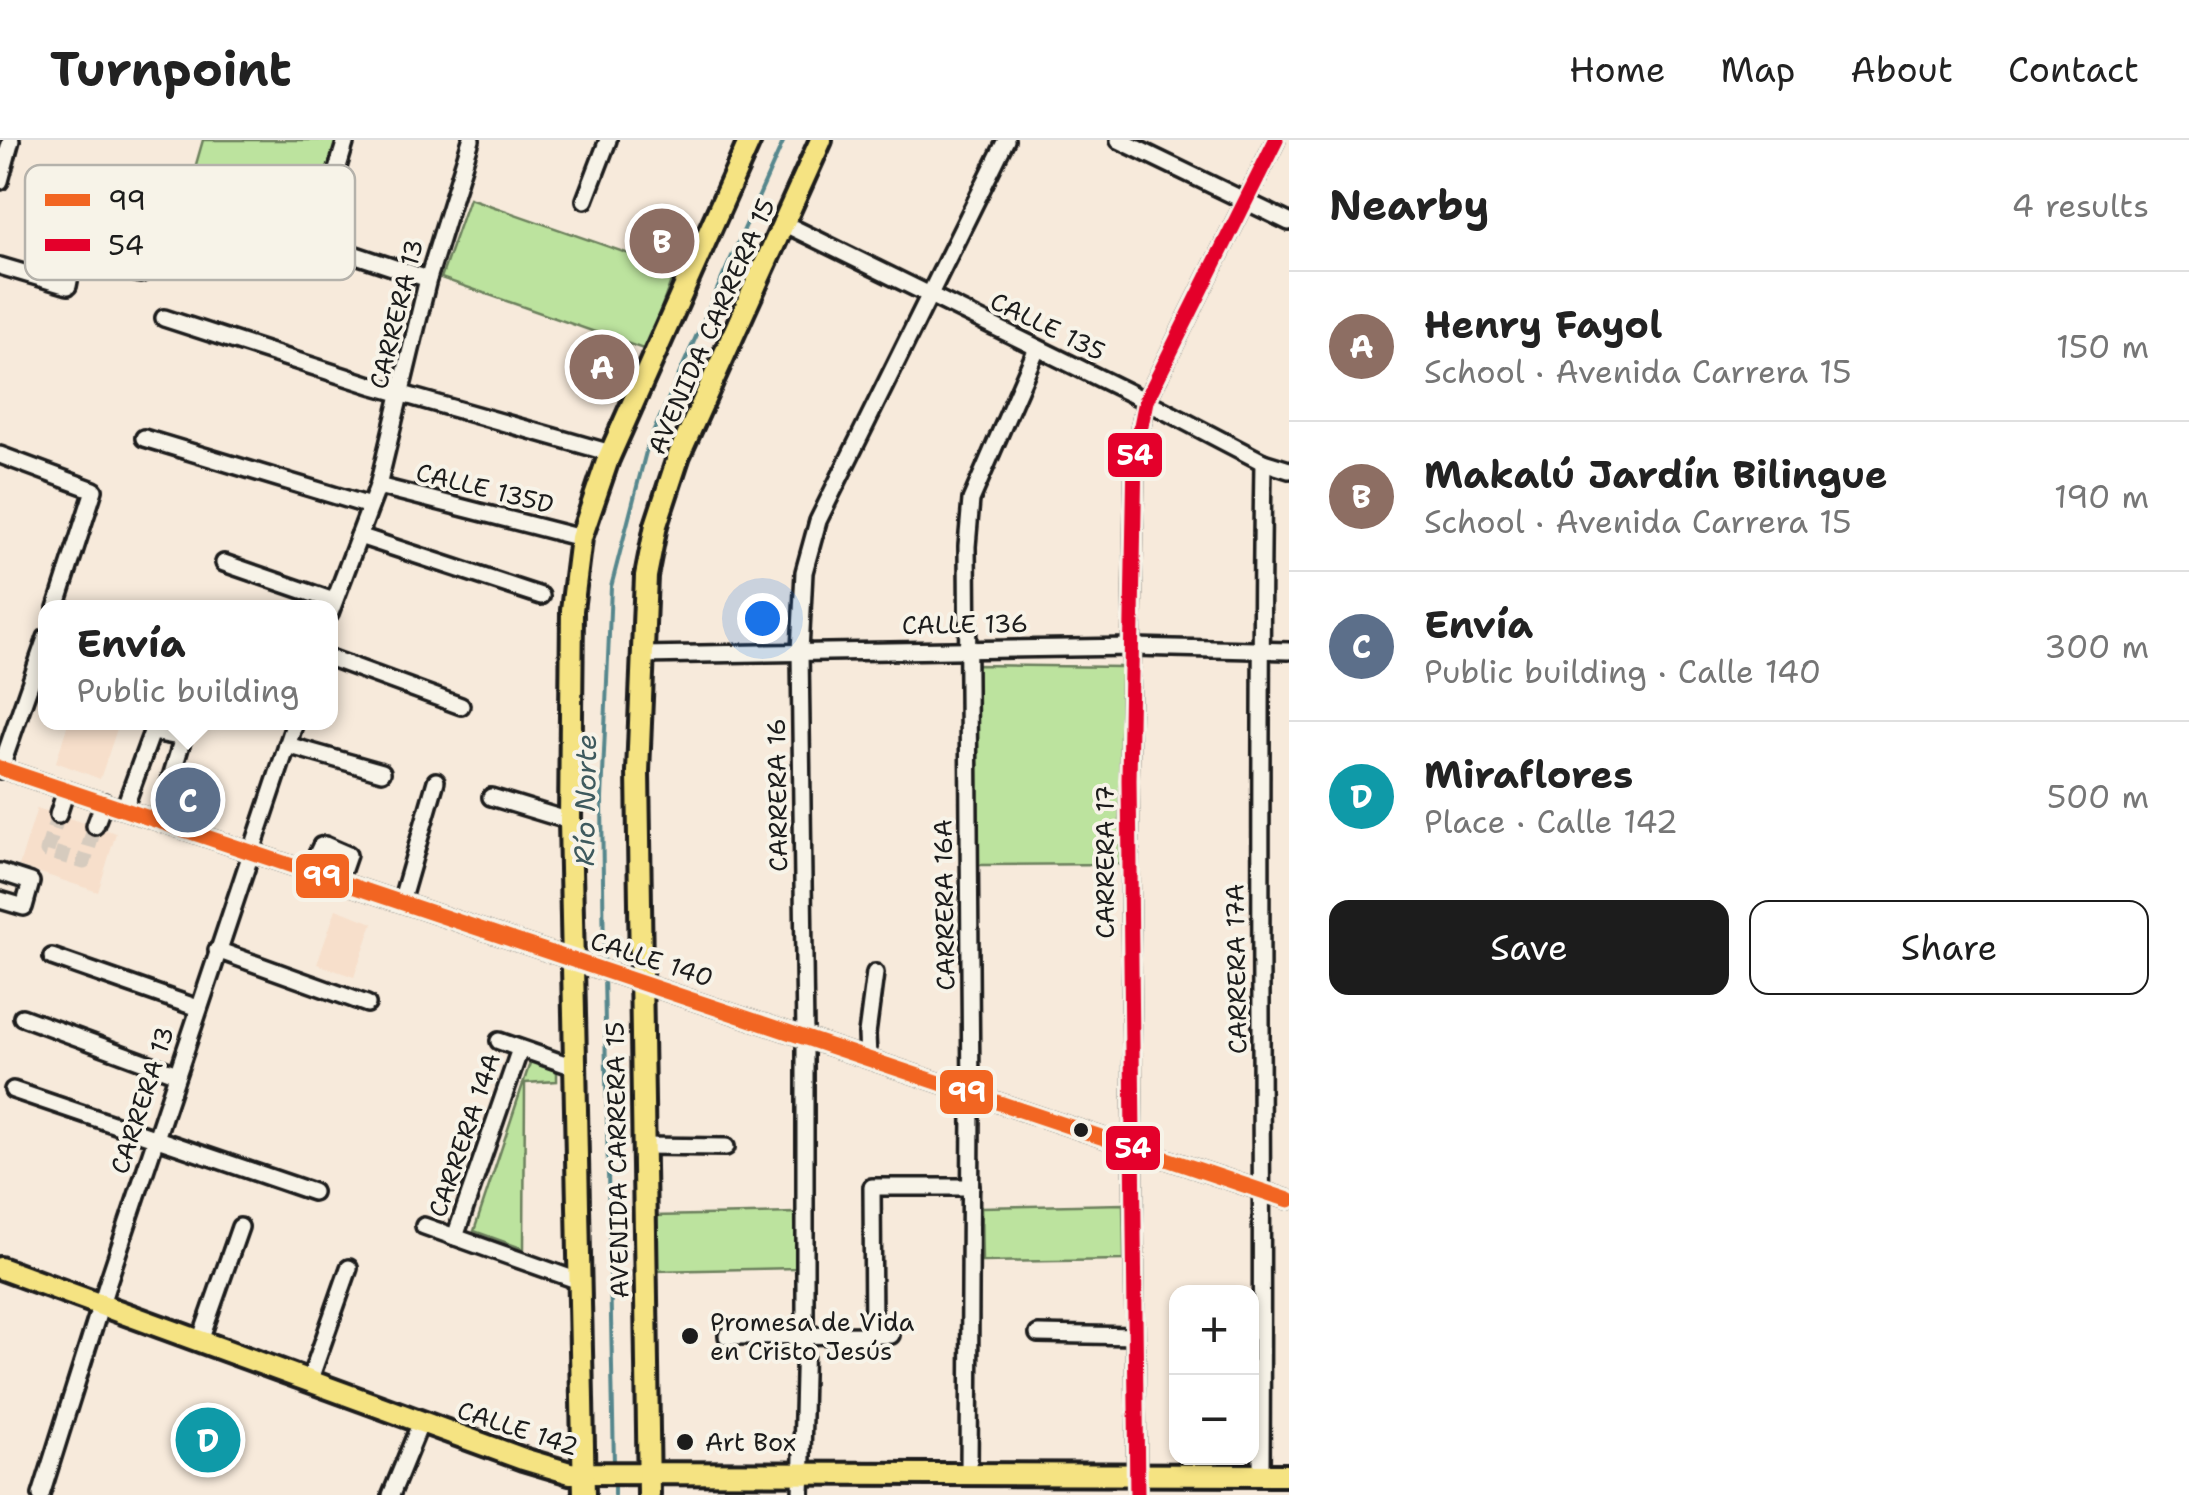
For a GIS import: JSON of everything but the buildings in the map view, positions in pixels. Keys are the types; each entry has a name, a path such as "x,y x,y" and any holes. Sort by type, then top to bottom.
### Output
{"main road":[{"name":"AVENIDA CARRERA 15","path":"587,1482 574,1067 577,961 570,821 572,610 581,538 611,453 750,140"},
{"name":"AVENIDA CARRERA 15","path":"646,1482 642,1146 634,978 646,576 668,482 821,140"},
{"name":"CALLE 142","path":"0,1268 587,1482 801,1472 1136,1485 1289,1475"}],"street":[{"path":"0,181 3,157 11,140"},
{"path":"339,165 346,140"},
{"name":"CARRERA 13","path":"335,600 378,486 428,278 471,140"},
{"path":"585,200 608,140"},
{"name":"CARRERA 16","path":"801,1495 806,1036 800,652 804,572 818,522 1006,140"},
{"path":"1119,140 1289,222"},
{"name":"CARRERA 17","path":"1136,1485 1129,780 1135,456 1146,401 1276,140"},
{"name":"CALLE 135","path":"785,224 1263,462 1289,470"},
{"path":"355,254 428,278"},
{"path":"0,266 25,273"},
{"path":"48,280 68,286 69,280"},
{"path":"164,318 611,453"},
{"name":"CARRERA 16A","path":"969,1476 967,546 971,500 1037,348"},
{"path":"144,438 370,506"},
{"path":"0,455 92,487 95,493 59,600"},
{"name":"CARRERA 17A","path":"1261,1475 1259,649 1263,462"},
{"name":"CALLE 135D","path":"378,486 581,538"},
{"path":"359,536 542,596"},
{"path":"224,563 315,600"},
{"name":"CALLE 136","path":"641,655 1132,646 1289,650"},
{"path":"0,769 38,661"},
{"path":"338,661 461,706"},
{"name":"CARRERA 13","path":"41,1495 217,950 293,730"},
{"path":"124,809 152,732 179,738 182,742 158,820"},
{"path":"288,745 382,772"},
{"name":"CALLE 140","path":"0,769 1289,1200"},
{"path":"401,902 436,781"},
{"path":"58,815 66,790"},
{"path":"491,797 570,821"},
{"path":"96,826 104,802"},
{"path":"309,871 325,845 348,855 340,881"},
{"path":"0,872 31,882 24,907 0,900"},
{"path":"217,950 367,1004"},
{"path":"52,956 198,1008"},
{"path":"868,1058 874,973"},
{"path":"22,1016 177,1074"},
{"path":"499,1042 574,1067"},
{"name":"CARRERA 14A","path":"455,1237 520,1049"},
{"path":"13,1090 313,1192"},
{"path":"642,1146 726,1146"},
{"path":"873,1335 872,1187 971,1187"},
{"path":"424,1226 579,1281"},
{"path":"200,1342 240,1227"},
{"path":"309,1382 349,1268"},
{"path":"1038,1334 1135,1336"},
{"path":"727,1336 891,1335"},
{"path":"391,1495 421,1422"}],"shaded area":[{"path":"66,730 117,730 100,779 56,762"},
{"path":"37,808 116,833 98,892 19,866"},
{"path":"336,909 373,923 354,977 317,964"}],"green space":[{"path":"203,140 343,140 335,165 196,165"},
{"path":"469,198 675,270 646,350 441,278"},
{"path":"973,665 1122,667 1124,864 978,865"},
{"path":"531,1060 557,1071 557,1081 525,1083 524,1249 474,1231"},
{"path":"1123,1204 1124,1260 982,1262 981,1207"},
{"path":"795,1213 796,1268 654,1271 653,1216"}],"waterway":[{"name":"Río Norte","path":"604,965 602,799 611,587 648,444 784,140"},
{"name":"Río Norte","path":"604,975 614,1465"},
{"name":"Río Norte","path":"614,1480 614,1495"}],"tunnel":[{"path":"58,815 47,851 84,862 95,826"}],"transit line":[{"name":"54","path":"1137,1495 1129,780 1135,455 1146,401 1276,140"},
{"name":"99","path":"0,768 1289,1200"}],"place":[{"name":"Makalú Jardín Bilingue","path":"662,241"},
{"name":"Henry Fayol","path":"602,367"},
{"name":"Envía","path":"188,800"},
{"name":"Promesa de Vida en Cristo Jesús","path":"690,1336"},
{"name":"Miraflores","path":"208,1440"},
{"name":"Art Box","path":"685,1442"}]}
